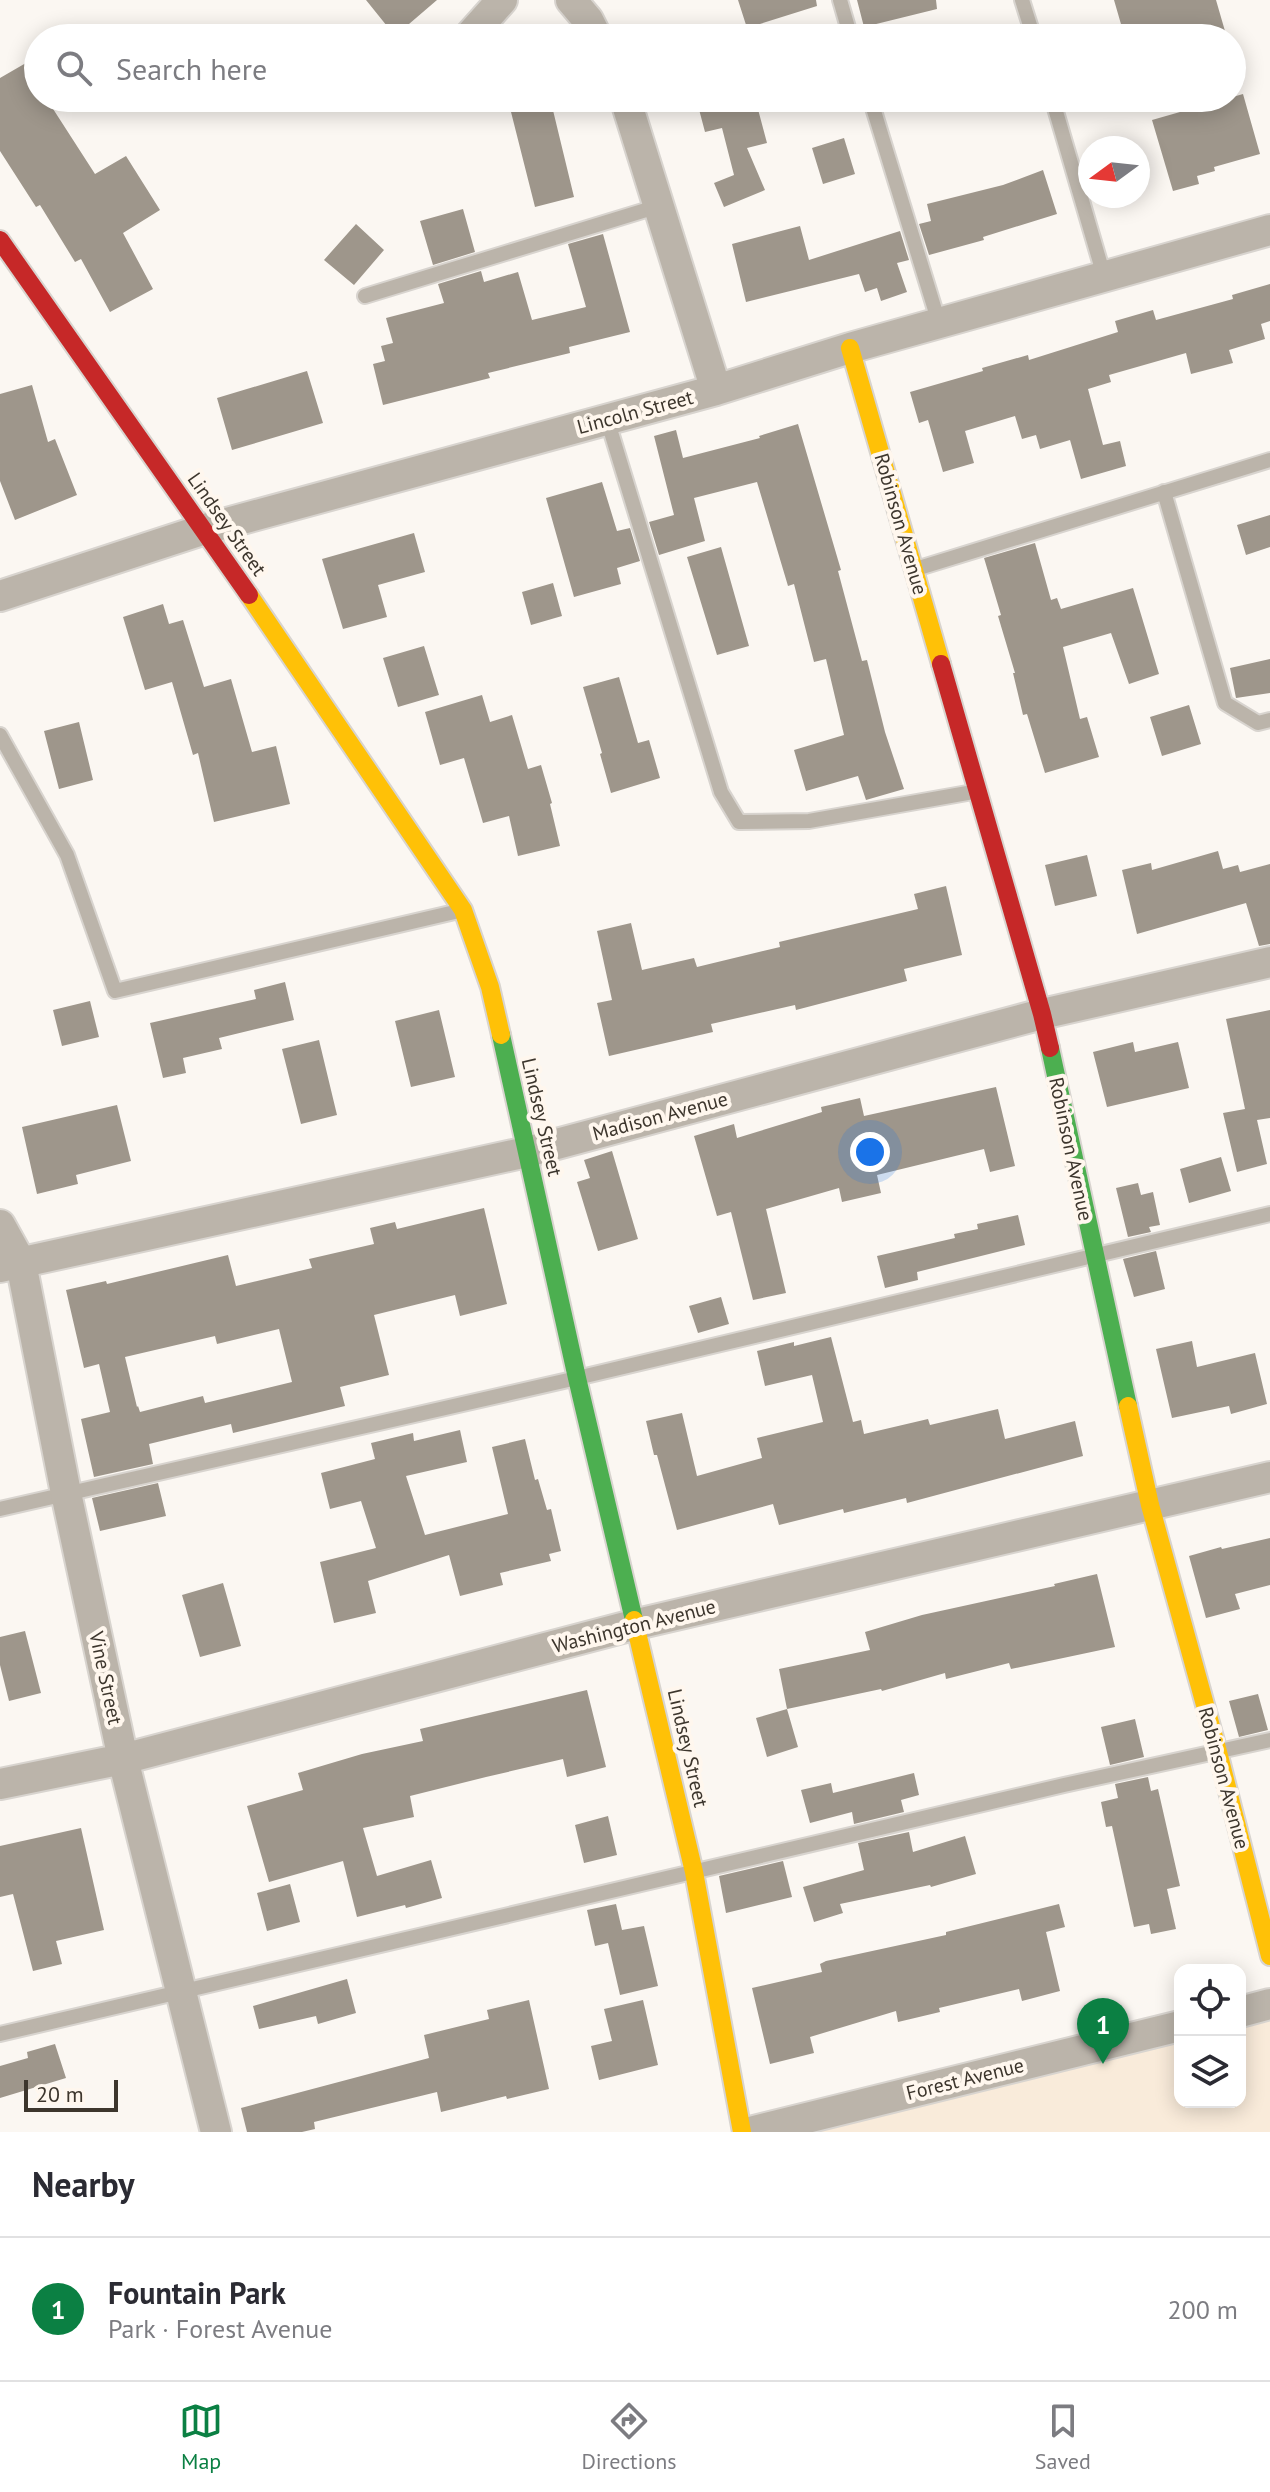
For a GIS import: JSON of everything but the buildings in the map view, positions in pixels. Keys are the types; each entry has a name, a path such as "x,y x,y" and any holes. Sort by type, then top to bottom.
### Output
{"street":[{"path":"481,24 502,0"},
{"path":"571,0 590,24"},
{"path":"629,112 716,390"},
{"name":"Lincoln Street","path":"0,596 205,529 716,390 850,348 1270,230"},
{"name":"Lindsey Street","path":"0,240 205,529 463,910 490,987 577,1378 694,1872 742,2132"},
{"name":"Robinson Avenue","path":"850,348 1042,1014 1150,1505 1270,1956"},
{"name":"Madison Avenue","path":"10,1265 527,1152 1042,1014 1270,962"},
{"name":"Vine Street","path":"0,1225 66,1493 123,1759 216,2132"},
{"name":"Washington Avenue","path":"0,1784 123,1759 637,1624 1270,1477"},
{"path":"1246,2010 1270,2004"},
{"name":"Forest Avenue","path":"750,2132 1174,2027"}],"lane":[{"path":"840,0 847,24"},
{"path":"1022,0 1030,24"},
{"path":"874,112 939,323"},
{"path":"1056,112 1104,276"},
{"path":"365,296 659,206"},
{"path":"607,419 721,792 739,822 809,821 978,791"},
{"path":"914,569 1270,460"},
{"path":"1164,492 1225,703 1258,723 1270,720"},
{"path":"0,735 67,855 115,991 463,910"},
{"path":"0,1509 577,1378 1270,1214"},
{"path":"0,2034 1064,1785 1270,1740"}],"shaded area":[{"path":"1270,2004 1270,2132 750,2132 1174,2027 1174,2108 1246,2108 1246,2010"}],"traffic: fast":[{"path":"501,1035 634,1620"},
{"path":"1050,1048 1128,1406"}],"traffic: slow":[{"path":"850,348 941,664"},
{"path":"249,595 463,910 490,987 501,1035"},
{"path":"1128,1406 1150,1505 1270,1956"},
{"path":"634,1620 694,1872 742,2132"}],"traffic: jam":[{"path":"0,240 249,595"},
{"path":"941,664 1050,1048"}],"place":[{"name":"Fountain Park","path":"1103,2064"}]}
